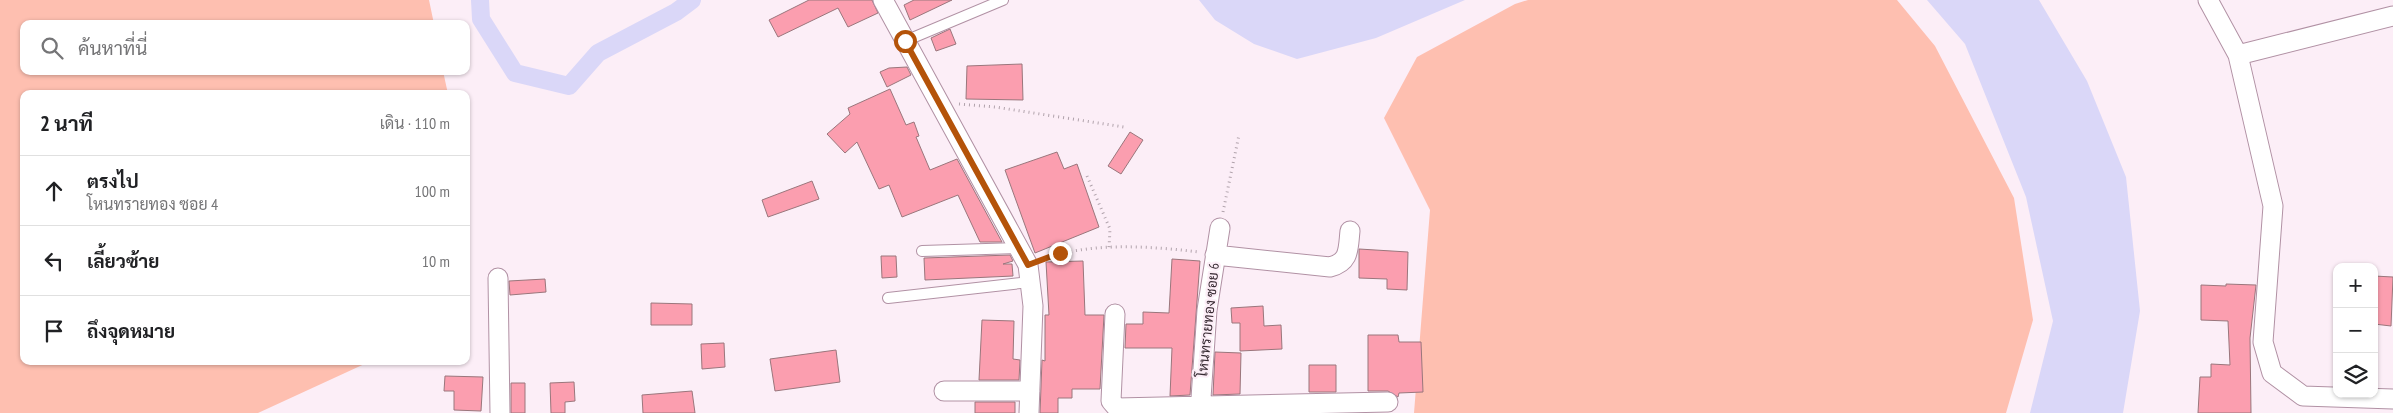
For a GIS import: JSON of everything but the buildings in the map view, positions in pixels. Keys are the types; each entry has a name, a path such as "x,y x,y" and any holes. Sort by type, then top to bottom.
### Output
{"street":[{"path":"883,0 1018,248 1029,274 1033,306 1029,413"},
{"path":"2208,0 2238,55 2273,206 2263,342 2272,373 2303,396 2393,400"},
{"path":"2238,55 2393,16"},
{"name":"โหนทรายทอง ซอย 6","path":"1201,410 1207,310 1220,228"},
{"path":"1215,255 1330,267 1342,262 1347,257 1350,231"},
{"path":"498,278 500,413"},
{"path":"1115,314 1111,401 1113,405 1122,408 1201,410 1388,402"},
{"path":"944,391 1030,391"}],"lane":[{"path":"905,41 1003,0"},
{"path":"922,251 1018,248"},
{"path":"888,298 1029,274"}],"path":[{"path":"938,102 996,107 1124,128"},
{"path":"1220,228 1239,135"},
{"path":"1087,176 1110,229 1109,248"},
{"path":"1029,274 1060,253 1087,248 1144,247 1215,255"}],"shaded area":[{"path":"0,0 429,0 433,20 20,20 20,75 444,75 447,90 20,90 20,365 362,365 258,413 0,413"},
{"path":"1528,0 1897,0 1935,46 2014,198 2033,320 2006,413 1414,413 1430,210 1384,118 1417,57 1515,4"}],"water":[{"path":"1199,0 1465,0 1376,38 1297,59 1254,44 1215,20"},
{"path":"1927,0 2039,0 2087,81 2126,177 2140,311 2123,413 2030,413 2053,321 2026,197 1965,44"}],"waterway":[{"path":"480,0 481,19 515,73 569,86 598,53 676,12 692,0"}],"route":[{"path":"905,41 1028,265 1060,253"}]}
